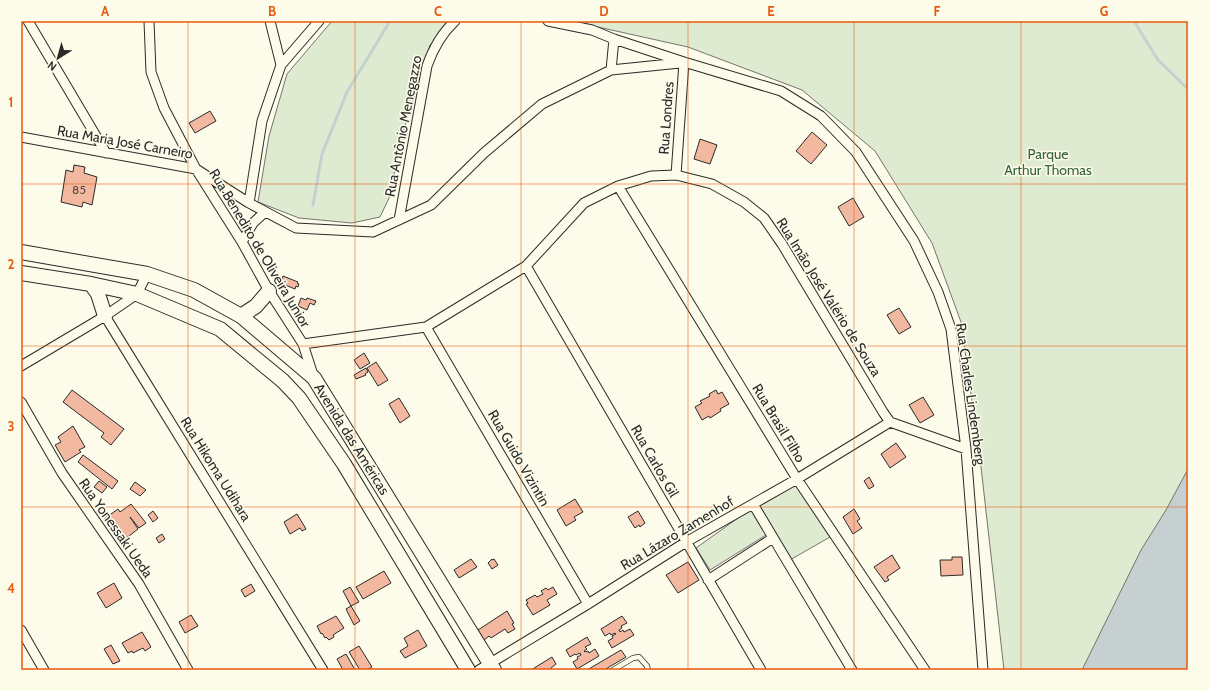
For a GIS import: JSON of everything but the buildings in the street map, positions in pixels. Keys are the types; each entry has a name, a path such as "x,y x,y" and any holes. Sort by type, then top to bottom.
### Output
{"main road":[{"name":"Avenida das Américas","path":"21,252 147,274 194,290 241,316 314,378 488,668"},
{"name":"Avenida das Américas","path":"21,273 91,284 137,294 220,328 283,381 299,398 344,464 468,670"},
{"path":"91,284 98,294 105,316"},
{"path":"241,316 256,306 269,291"}],"street":[{"path":"28,21 106,154"},
{"name":"Rua Benedito de Oliveira Junior","path":"149,21 151,72 164,108 196,169 242,242 269,291 303,344 314,378"},
{"path":"270,21 280,65"},
{"path":"249,203 262,121 280,65 319,21"},
{"name":"Rua Antônio Menegazzo","path":"398,220 428,66 432,53 455,21"},
{"path":"548,21 592,30 614,39 684,62"},
{"path":"611,70 614,39"},
{"name":"Rua Charles Lindemberg","path":"611,70 684,62 781,91 821,116 856,152 914,241 938,292 951,329 966,449 983,670"},
{"name":"Rua Londres","path":"676,175 684,62"},
{"name":"Rua Maria José Carneiro","path":"21,137 106,154 196,169 249,203 296,228 373,232 431,205 484,153 542,104 611,70"},
{"name":"Rua Imão José Valério de Souza","path":"303,344 426,327 526,266 584,203 618,186 651,176 676,175 712,184 744,202 764,218 782,244 890,422"},
{"name":"Rua Brasil Filho","path":"618,186 797,479 925,670"},
{"path":"242,242 252,223 265,212"},
{"name":"Rua Carlos Gil","path":"526,266 708,580 762,670"},
{"path":"21,366 105,316 137,294 147,274"},
{"name":"Rua Hikoma Udihara","path":"105,316 323,670"},
{"name":"Rua Guido Vizintin","path":"426,327 588,604"},
{"name":"Rua Yonessaki Ueda","path":"21,402 62,473 139,584 188,670"},
{"path":"890,422 966,449"},
{"name":"Rua Lázaro Zamenhof","path":"488,668 686,542 797,479 890,422"},
{"path":"753,504 852,670"},
{"path":"708,580 773,538"},
{"path":"21,630 44,670"}],"lane":[{"path":"613,670 633,658 639,657 647,666 648,670"}],"green space":[{"path":"332,21 454,21 430,45 400,142 390,196 380,217 352,223 299,218 258,202 269,136 287,74"},
{"name":"Parque Arthur Thomas","path":"571,21 1188,21 1188,670 1004,670 981,467 961,322 932,243 875,151 802,90 688,47"},
{"path":"797,482 830,537 790,560 758,507"},
{"path":"752,508 766,535 710,570 696,548"}],"shaded area":[{"path":"1188,469 1188,670 1082,670 1141,550 1166,510"}],"waterway":[{"path":"313,205 322,154 347,92 390,21"},
{"path":"1134,21 1158,60 1188,89"}]}
